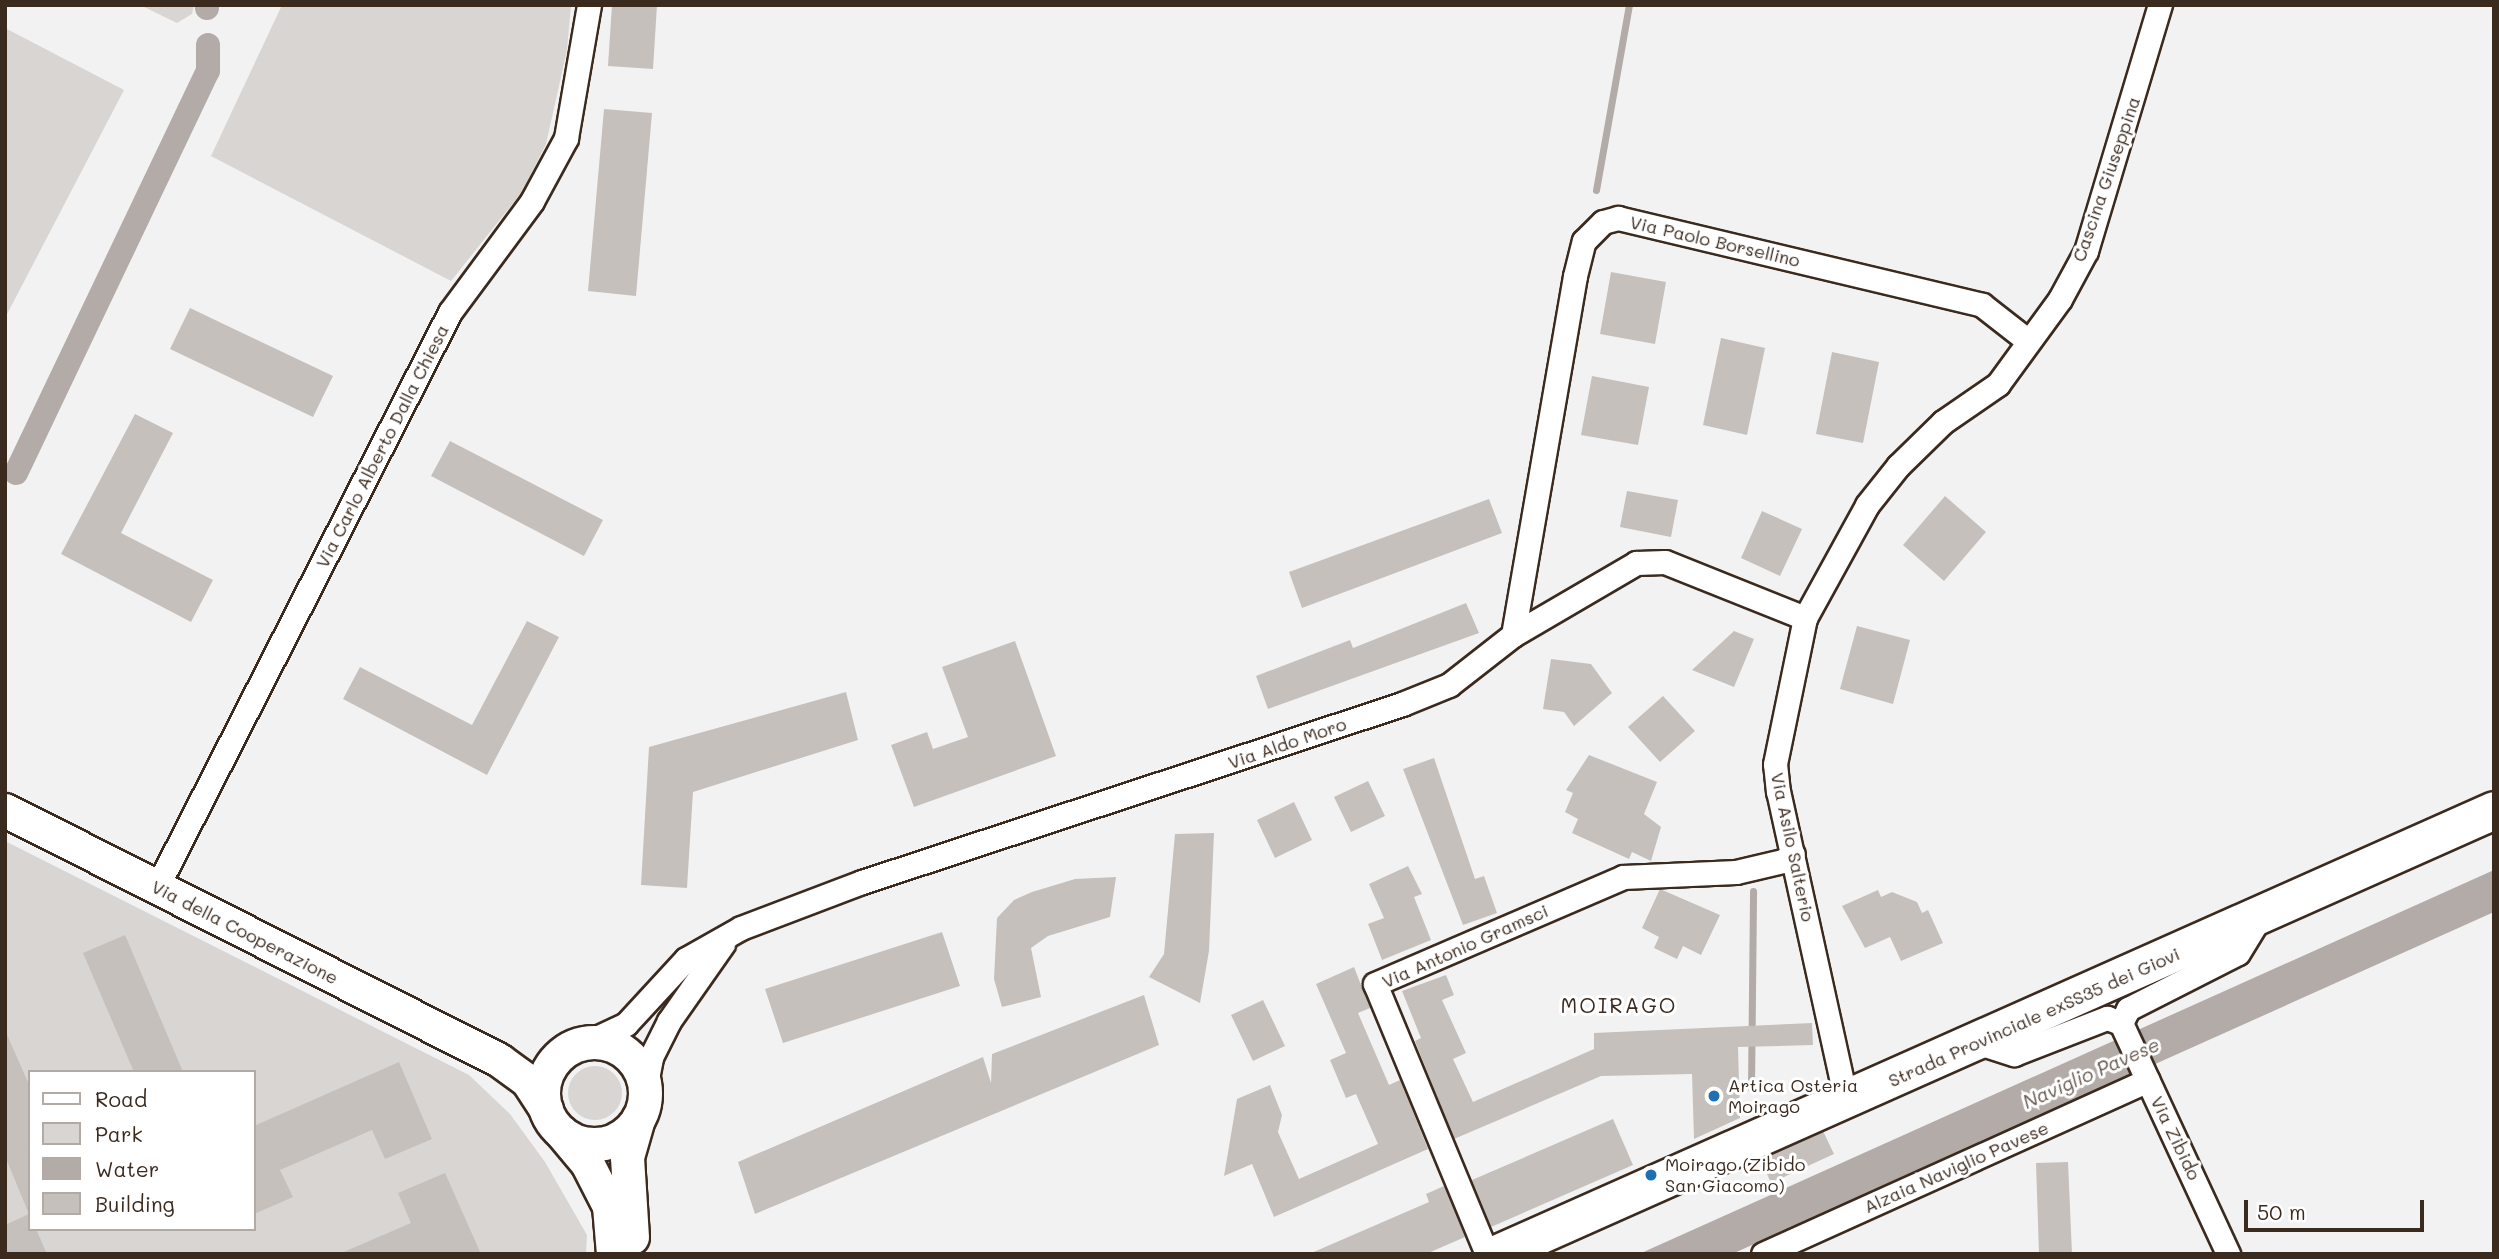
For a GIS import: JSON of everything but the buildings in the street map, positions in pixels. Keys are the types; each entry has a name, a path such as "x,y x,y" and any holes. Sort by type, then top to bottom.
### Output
{"main road":[{"name":"Strada Provinciale exSS35 dei Giovi","path":"1496,1254 2494,810"}],"street":[{"name":"Via Carlo Alberto Dalla Chiesa","path":"157,887 450,312 532,201 566,138 589,5"},
{"name":"Cascina Giuseppina","path":"2027,340 2060,299 2085,251 2160,5"},
{"name":"Via Paolo Borsellino","path":"1513,635 1575,276 1584,241 1603,222 1618,218 1982,305 2027,340"},
{"name":"Via Asilo Salterio","path":"1846,1100 1775,764 1805,618 1867,506 1898,466 1943,422 1998,384 2027,340"},
{"name":"Via Aldo Moro","path":"578,1045 626,1024 686,959 741,928 862,882 1402,704 1449,685 1513,635 1636,563 1665,562 1805,618"},
{"name":"Via della Cooperazione","path":"6,811 482,1051 527,1080 553,1120"},
{"name":"Via Antonio Gramsci","path":"1487,1254 1376,984 1596,888 1637,874 1736,872 1783,861 1793,854"},
{"path":"1976,1042 2014,1054 2107,1018 2121,1023 2128,1009 2238,953 2260,916"},
{"name":"Via Aldo Moro","path":"633,1254 627,1157 642,1104 651,1057 683,996 708,960 741,928"},
{"name":"Via Zibido","path":"2121,1023 2228,1254"},
{"path":"553,1120 597,1144 623,1135 642,1104 627,1053 606,1043 578,1045 546,1076 553,1120 587,1163 609,1206 612,1254"},
{"name":"Via della Cooperazione","path":"482,1051 530,1054 578,1045"},
{"name":"Alzaia Naviglio Pavese","path":"1763,1254 2148,1080"}],"green space":[{"path":"140,5 194,5 192,14 177,23"},
{"path":"282,5 571,5 567,50 546,144 522,192 451,281 211,156"},
{"path":"5,28 124,90 5,318"},
{"path":"5,841 469,1075 510,1114 545,1162 587,1235 586,1254 5,1254"},
{"path":"600,1066 610,1070 618,1078 622,1093 618,1108 610,1116 590,1120 580,1116 572,1108 568,1088 572,1078 580,1070"}],"water":[{"name":"Naviglio Pavese","path":"2494,870 2494,912 1732,1254 1639,1254"}],"waterway":[{"path":"1596,190 1629,5"},
{"path":"16,473 208,71 208,45"},
{"path":"1751,1088 1753,891"}],"place":[{"name":"Artica Osteria Moirago","path":"1714,1096"},
{"name":"Moirago (Zibido San Giacomo)","path":"1651,1175"}],"district":[{"name":"MOIRAGO","path":"1619,1005"}]}
